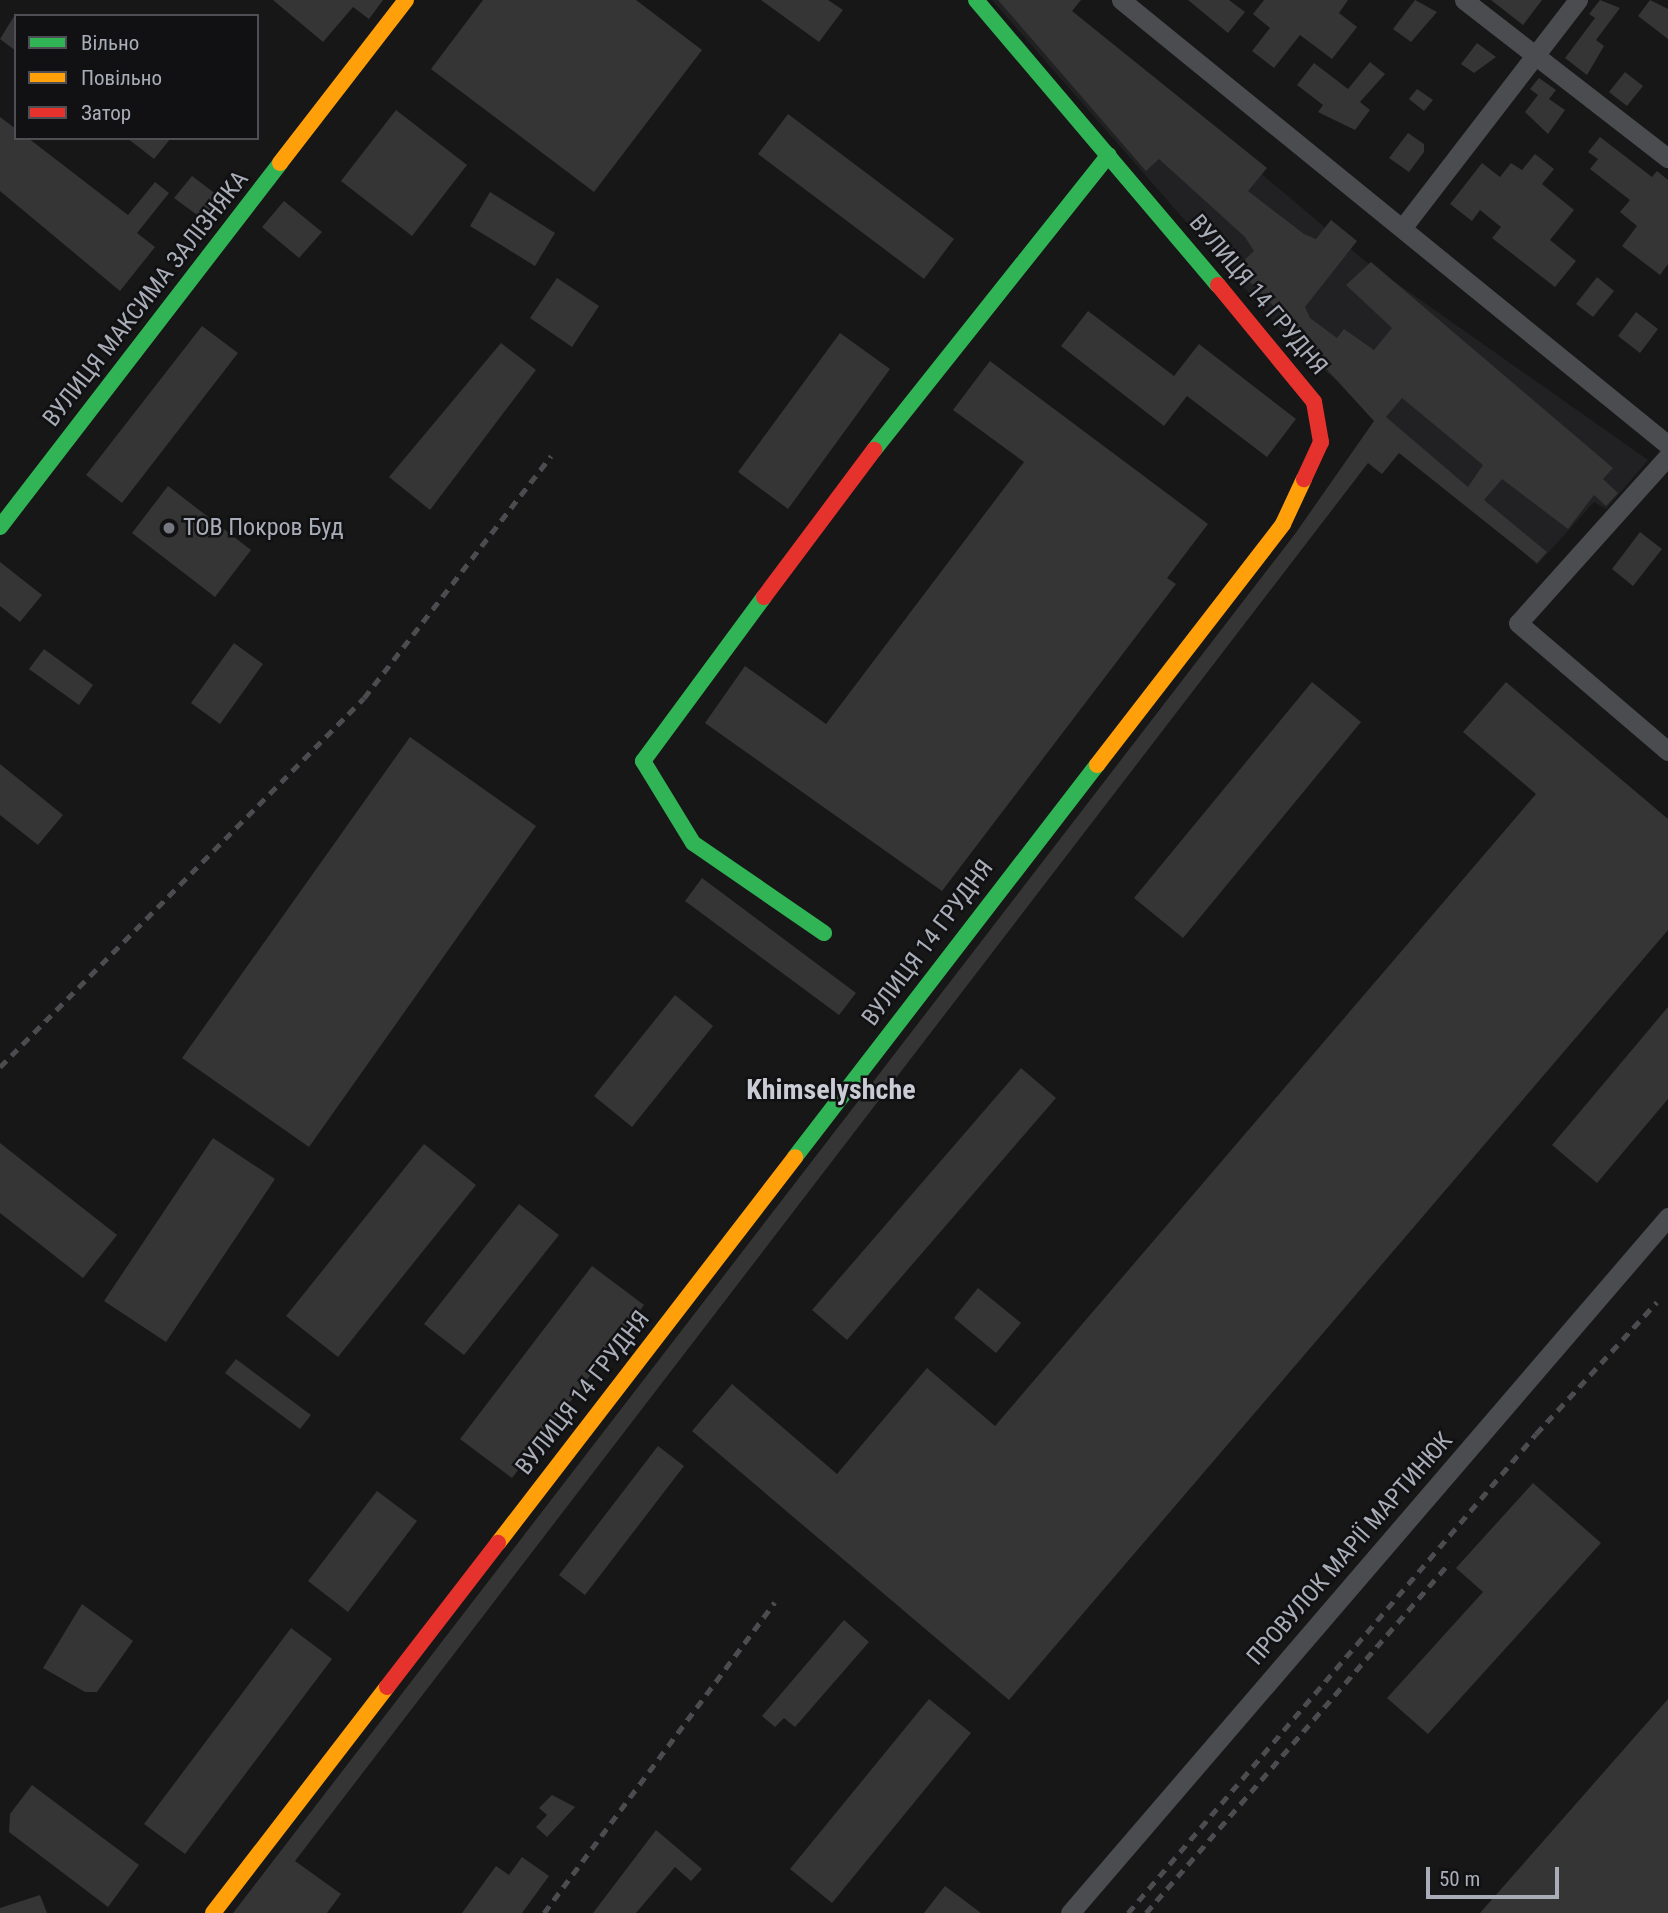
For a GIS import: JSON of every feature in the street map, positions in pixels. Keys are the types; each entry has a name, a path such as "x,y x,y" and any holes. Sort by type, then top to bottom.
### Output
{"street":[{"name":"ВУЛИЦЯ МАКСИМА ЗАЛІЗНЯКА","path":"0,527 406,0"},
{"name":"ВУЛИЦЯ 14 ГРУДНЯ","path":"212,1913 1283,524 1321,442 1314,402 976,0"},
{"path":"1121,0 1668,445"},
{"path":"1464,0 1668,158"},
{"path":"1403,227 1578,0"},
{"path":"824,933 693,843 643,761 929,376 1109,155"},
{"path":"1668,456 1518,623 1668,751"},
{"name":"ПРОВУЛОК МАРІЇ МАРТИНЮК","path":"1070,1913 1668,1217"}],"shaded area":[{"path":"992,0 1055,0 1365,261 1648,460 1606,509 1594,502 1537,565 1401,434 1294,345"}],"building":[{"path":"273,0 383,0 369,19 353,7 323,42"},
{"path":"483,0 636,0 702,50 594,192 431,69"},
{"path":"761,0 828,0 843,10 819,42"},
{"path":"998,0 1081,0 1072,11 1267,168 1248,191 1304,234 1316,239 1331,220 1357,241 1305,307 1310,318 1337,338 1344,329 1374,350 1392,328 1346,285 1371,262 1613,468 1603,479 1618,493 1606,506 1594,495 1568,529 1502,479 1484,500 1547,552 1537,563 1399,453 1382,474 1368,463 295,1861 341,1894 327,1913 233,1913 1295,534 1374,421 1320,362 1324,357 1236,268 1254,251 1245,237 1159,159 1146,171","holes":["1402,398 1483,465 1468,487 1386,417"]},
{"path":"1188,0 1229,0 1245,12 1228,33"},
{"path":"1264,0 1348,0 1339,13 1357,27 1332,59 1300,35 1274,68 1252,51 1270,28 1253,14"},
{"path":"1415,0 1437,12 1411,42 1393,29"},
{"path":"1491,0 1542,0 1523,25"},
{"path":"1600,0 1620,8 1596,40 1604,46 1587,75 1565,58 1595,18 1589,14"},
{"path":"1650,0 1668,9 1668,39 1638,16"},
{"path":"14,16 14,50 0,39"},
{"path":"1477,43 1496,57 1474,73 1461,64"},
{"path":"1370,62 1385,74 1360,102 1370,110 1355,130 1318,112 1323,105 1297,85 1314,63 1348,89"},
{"path":"1625,72 1643,86 1627,106 1609,92"},
{"path":"1539,78 1556,90 1549,99 1565,110 1548,134 1525,112 1538,95 1530,89"},
{"path":"1417,89 1433,100 1424,111 1409,99"},
{"path":"396,110 467,165 412,236 341,181"},
{"path":"788,114 954,239 924,279 758,154"},
{"path":"0,117 14,128 14,140 31,140 128,215 155,182 169,193 137,233 155,247 120,291 0,191"},
{"path":"1408,133 1424,144 1424,152 1409,172 1389,158"},
{"path":"1600,137 1652,177 1657,171 1668,180 1668,264 1660,275 1622,246 1637,226 1620,212 1630,200 1590,169 1598,159 1588,152"},
{"path":"130,140 169,140 154,159"},
{"path":"1535,154 1554,169 1542,184 1574,210 1550,240 1576,261 1555,287 1492,238 1501,227 1480,210 1472,221 1450,204 1482,163 1500,177 1511,163 1522,170"},
{"path":"192,176 221,198 204,220 174,198"},
{"path":"490,192 555,233 535,266 470,226"},
{"path":"284,201 322,232 299,258 262,227"},
{"path":"1597,277 1614,291 1593,317 1576,304"},
{"path":"557,278 599,306 572,347 530,318"},
{"path":"1088,311 1174,376 1199,344 1296,419 1267,457 1187,396 1164,426 1061,346"},
{"path":"1636,312 1658,329 1640,353 1618,336"},
{"path":"202,326 238,353 122,503 86,475"},
{"path":"840,333 890,369 788,509 738,472"},
{"path":"501,343 536,370 430,510 389,477"},
{"path":"990,361 1208,524 1167,578 1176,584 942,891 705,723 745,666 826,724 1024,462 953,410"},
{"path":"168,486 251,550 215,597 132,533"},
{"path":"1640,532 1662,549 1633,586 1612,569"},
{"path":"0,562 42,595 20,622 0,606"},
{"path":"234,643 263,664 220,724 191,703"},
{"path":"44,649 93,685 79,705 29,669"},
{"path":"1312,682 1361,722 1183,938 1134,898"},
{"path":"1506,682 1668,819 1668,930 1009,1700 692,1431 732,1384 837,1474 927,1368 995,1426 1536,794 1463,732"},
{"path":"410,737 536,826 309,1147 182,1058"},
{"path":"0,764 63,815 38,845 0,815"},
{"path":"702,878 856,993 839,1015 685,901"},
{"path":"675,995 713,1026 632,1127 594,1096"},
{"path":"1668,1007 1668,1099 1597,1183 1552,1145"},
{"path":"1021,1068 1056,1098 847,1340 812,1310"},
{"path":"213,1138 275,1179 166,1342 104,1301"},
{"path":"0,1143 117,1235 83,1278 0,1213"},
{"path":"424,1144 476,1185 338,1357 286,1316"},
{"path":"519,1204 559,1235 464,1355 424,1324"},
{"path":"592,1266 644,1305 512,1478 460,1439"},
{"path":"978,1288 1021,1323 996,1353 954,1318"},
{"path":"236,1359 311,1415 300,1429 225,1373"},
{"path":"658,1446 684,1466 585,1595 559,1575"},
{"path":"1533,1483 1601,1543 1428,1734 1387,1698 1483,1592 1456,1568"},
{"path":"377,1491 417,1521 348,1612 308,1581"},
{"path":"82,1604 133,1641 97,1692 85,1692 43,1668"},
{"path":"844,1620 869,1642 795,1727 784,1718 775,1727 762,1716"},
{"path":"291,1628 332,1659 185,1854 144,1824"},
{"path":"929,1699 971,1733 832,1903 790,1869"},
{"path":"1668,1699 1668,1913 1480,1913"},
{"path":"32,1785 139,1865 108,1907 9,1832 10,1814"},
{"path":"552,1795 575,1807 547,1837 536,1827 547,1815 539,1808"},
{"path":"656,1830 702,1869 691,1881 675,1867 636,1913 593,1913"},
{"path":"522,1857 549,1876 522,1913 462,1913 496,1866 509,1875"},
{"path":"945,1886 981,1913 924,1913"},
{"path":"40,1895 47,1913 0,1913 0,1908"}],"railway":[{"path":"0,1067 364,698 551,456"},
{"path":"1128,1913 1536,1434 1657,1302"},
{"path":"1146,1913 1450,1562"},
{"path":"544,1913 775,1602"}],"traffic: fast":[{"path":"976,0 1218,285"},
{"path":"874,450 1109,155"},
{"path":"0,527 280,163"},
{"path":"764,597 643,761 693,843 824,933"},
{"path":"795,1157 1097,765"}],"traffic: slow":[{"path":"280,163 406,0"},
{"path":"1097,765 1283,524 1304,479"},
{"path":"498,1543 795,1157"},
{"path":"213,1913 387,1687"}],"traffic: jam":[{"path":"1218,285 1314,402 1321,442 1304,479"},
{"path":"764,597 874,450"},
{"path":"387,1687 498,1543"}],"place":[{"name":"ТОВ Покров Буд","path":"169,528"}],"district":[{"name":"Khimselyshche","path":"831,1090"}]}
